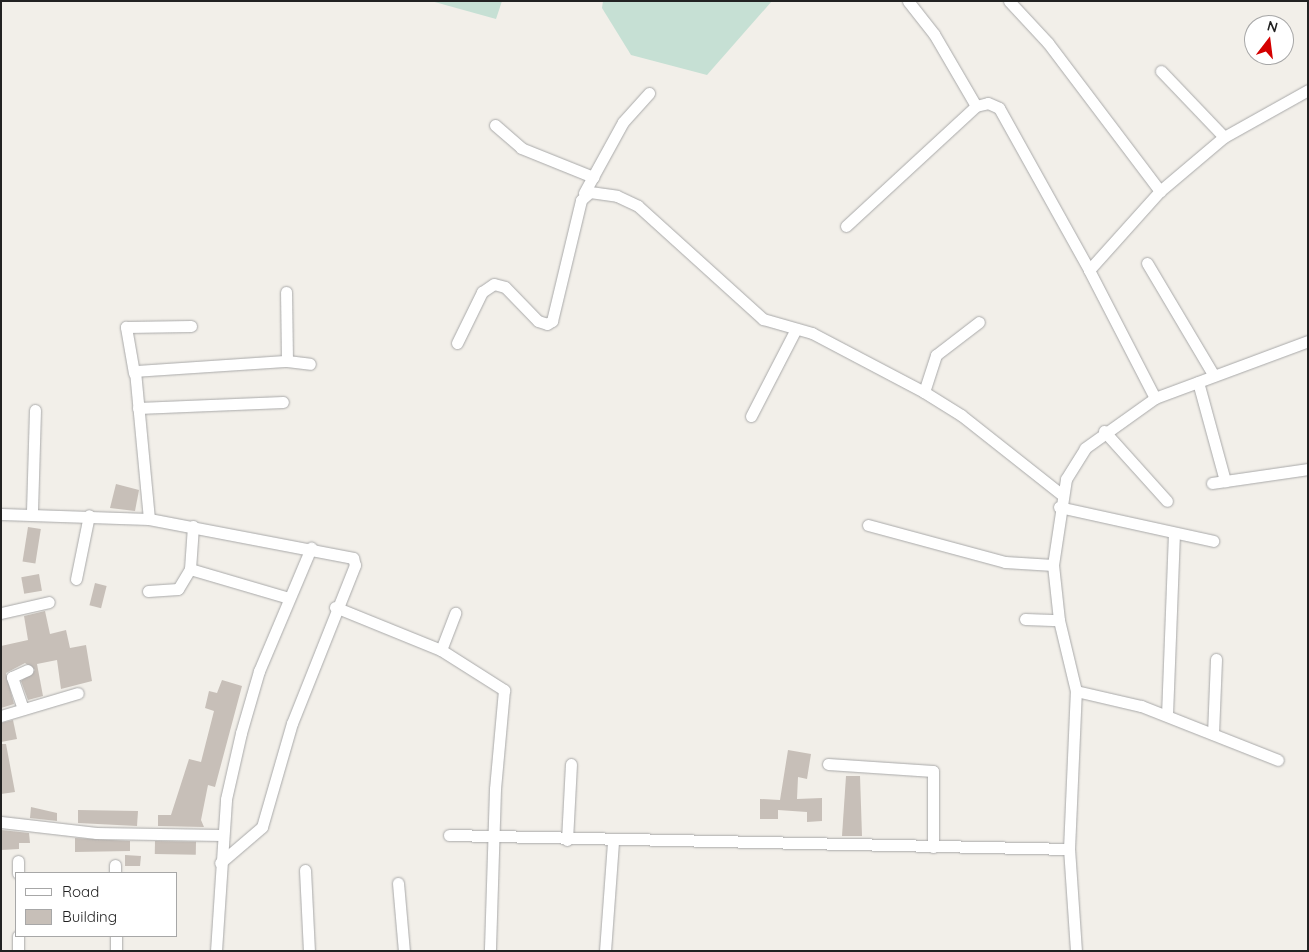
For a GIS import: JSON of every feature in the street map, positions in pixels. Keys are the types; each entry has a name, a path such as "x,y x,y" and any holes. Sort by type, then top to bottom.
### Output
{"street":[{"path":"908,1 934,34 976,106"},
{"path":"1009,1 1048,43 1160,191"},
{"path":"1161,71 1224,137"},
{"path":"1089,270 1160,191 1224,137 1308,90"},
{"path":"457,343 482,292 494,284 505,286 538,321 547,324 552,321 584,194 623,122 649,93"},
{"path":"846,226 976,106 988,103 999,108 1089,270 1155,398"},
{"path":"496,125 521,148 593,178"},
{"path":"584,194 599,192 629,200 763,319 819,336 924,392 961,415 1062,494"},
{"path":"1147,263 1214,376"},
{"path":"286,292 287,361"},
{"path":"924,392 936,355 978,322"},
{"path":"149,519 138,408 127,326 191,326"},
{"path":"751,416 796,329"},
{"path":"1076,951 1069,849 1076,691 1059,620 1053,565 1059,507 1072,466 1104,431 1155,398 1308,341"},
{"path":"134,373 137,369 287,361 310,364"},
{"path":"1198,382 1225,482"},
{"path":"138,408 283,402"},
{"path":"32,511 36,410"},
{"path":"1104,431 1167,501"},
{"path":"1212,484 1308,469"},
{"path":"1059,507 1213,541"},
{"path":"1,514 32,511 149,519 311,548 355,562 335,607 292,723 262,828 220,863"},
{"path":"76,579 89,515"},
{"path":"868,525 1005,562 1053,565"},
{"path":"148,591 178,589 190,569 193,526"},
{"path":"1167,715 1174,533"},
{"path":"216,951 222,836 243,724 259,671 311,548"},
{"path":"190,569 290,598"},
{"path":"1,613 49,602"},
{"path":"335,607 441,650 504,690 494,836 490,951"},
{"path":"441,650 455,613"},
{"path":"1025,619 1059,620"},
{"path":"1214,734 1216,659"},
{"path":"23,709 12,677 28,670"},
{"path":"1076,691 1167,715 1278,760"},
{"path":"1,716 78,694"},
{"path":"567,840 572,764"},
{"path":"828,764 931,769 933,847"},
{"path":"1,822 96,833 222,836"},
{"path":"449,835 567,840 1069,849"},
{"path":"605,951 612,841"},
{"path":"18,861 18,872"},
{"path":"305,870 309,951"},
{"path":"398,883 404,951"},
{"path":"18,937 18,951"},
{"path":"116,937 116,951"}],"green space":[{"path":"431,1 502,1 496,19"},
{"path":"603,1 772,1 707,75 631,55 602,8"}],"building":[{"path":"116,484 139,490 135,511 110,508"},
{"path":"28,527 41,529 35,564 23,562"},
{"path":"39,574 42,591 24,594 21,577"},
{"path":"95,583 107,586 101,608 89,605"},
{"path":"45,611 50,634 66,630 70,648 86,645 92,681 61,689 57,660 37,664 43,696 28,700 21,681 35,670 25,663 6,673 14,704 1,708 1,646 28,640 24,616"},
{"path":"222,680 242,686 215,787 208,785 201,820 204,827 158,826 158,815 171,815 189,759 201,762 214,711 205,708 209,691 217,693"},
{"path":"13,720 17,739 1,742 1,723"},
{"path":"1,744 6,744 15,792 1,794"},
{"path":"788,750 811,754 807,779 798,777 797,799 822,798 822,821 807,822 807,812 778,810 778,819 760,819 760,799 780,800"},
{"path":"846,776 860,776 862,836 842,836"},
{"path":"31,807 57,813 57,821 30,818"},
{"path":"78,810 138,811 137,826 78,823"},
{"path":"1,830 29,833 30,843 19,843 19,849 1,850"},
{"path":"75,838 130,841 130,851 75,852"},
{"path":"155,841 196,842 196,855 155,854"},
{"path":"125,855 141,856 140,866 125,866"}]}
